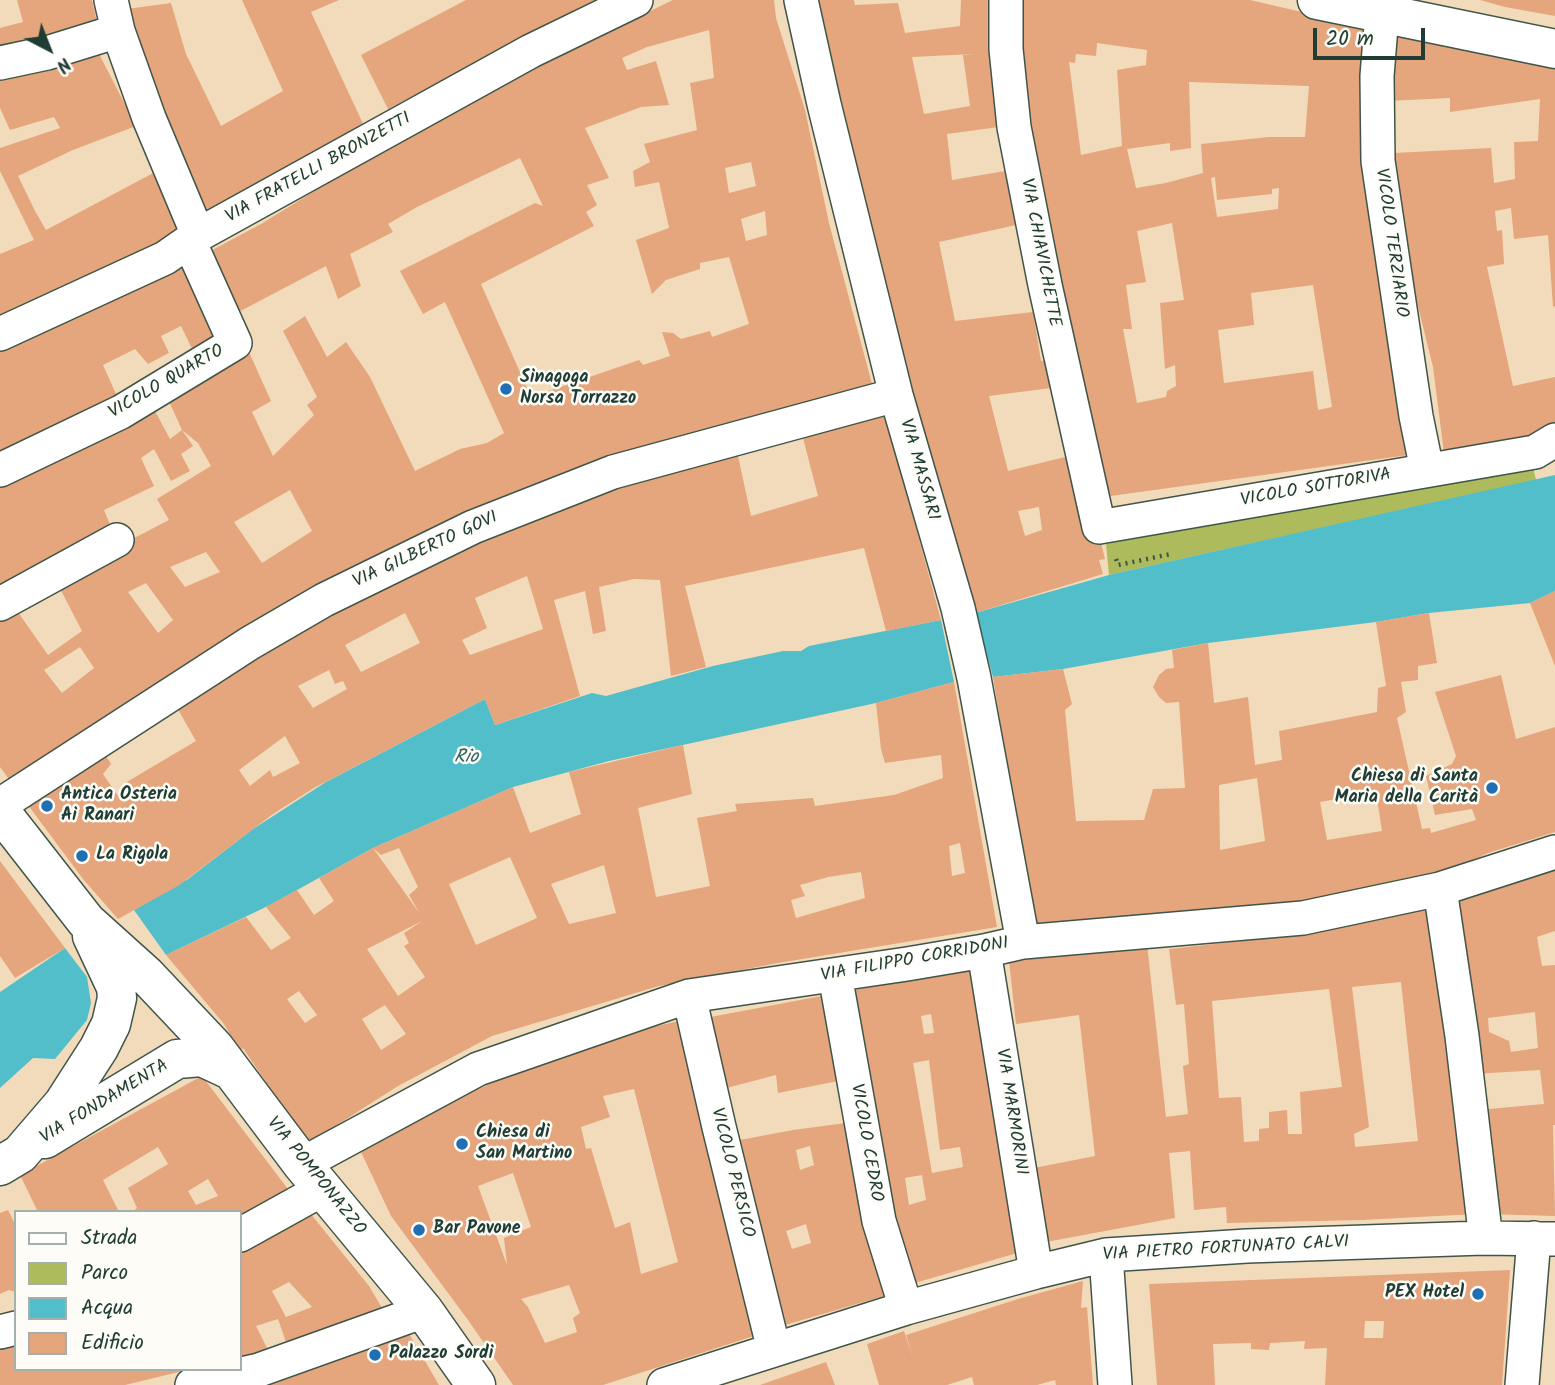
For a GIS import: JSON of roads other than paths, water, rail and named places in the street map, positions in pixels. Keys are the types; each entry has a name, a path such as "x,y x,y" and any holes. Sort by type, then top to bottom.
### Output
{"main road":[{"path":"1317,0 1555,49"},
{"path":"0,811 86,921"},
{"name":"VIA POMPONAZZO","path":"86,921 146,975 214,1047 313,1177 424,1311 476,1385"},
{"name":"VIA FONDAMENTA","path":"10,1160 63,1104 99,1048 116,1009 116,986 86,921"},
{"name":"VIA FONDAMENTA","path":"10,1160 177,1059 202,1057 230,1070"}],"street":[{"name":"VIA FRATELLI BRONZETTI","path":"0,334 165,258 194,239 531,51 636,0"},
{"name":"VIA MASSARI","path":"801,0 896,395 958,608 974,678 1023,942"},
{"name":"VIA CHIAVICHETTE","path":"1006,0 1006,49 1014,127 1092,503"},
{"name":"VICOLO TERZIARIO","path":"1382,14 1377,76 1378,161 1416,416 1427,470"},
{"path":"0,64 47,53 114,15 194,239"},
{"name":"VICOLO QUARTO","path":"0,470 121,412 234,343 194,239"},
{"name":"VIA GILBERTO GOVI","path":"0,805 261,637 324,600 472,527 612,472 896,395"},
{"name":"VICOLO SOTTORIVA","path":"1092,503 1099,527 1535,452 1555,440"},
{"path":"0,604 117,540"},
{"name":"VIA FILIPPO CORRIDONI","path":"242,1233 313,1177 478,1069 690,996 984,951 1023,942 1303,918 1440,889 1555,852"},
{"path":"1440,889 1462,1036 1483,1238"},
{"name":"VIA MARMORINI","path":"984,951 1036,1272"},
{"name":"VICOLO CEDRO","path":"835,975 879,1221 906,1308"},
{"name":"VICOLO PERSICO","path":"690,996 719,1128 774,1350"},
{"name":"VIA PIETRO FORTUNATO CALVI","path":"664,1385 906,1308 1106,1255 1247,1246 1483,1238 1544,1239"},
{"path":"1522,1385 1544,1239"},
{"path":"1106,1255 1115,1385"},
{"path":"192,1385 241,1380 258,1370 424,1311"}],"water":[{"path":"1555,475 1555,591 1530,603 1429,613 1208,643 1063,669 993,677 975,613 1109,575"},
{"name":"Rio","path":"941,620 954,682 876,703 609,761 513,787 373,848 270,905 166,955 134,910 188,879 253,829 326,782 485,699 495,725 592,693 606,696 713,666 783,651 801,651 809,646"},
{"path":"65,948 87,977 91,1003 87,1020 55,1059 33,1058 0,1088 0,992"}],"place":[{"name":"Sinagoga Norsa Torrazzo","path":"506,389"},
{"name":"Chiesa di Santa Maria della Carità","path":"1492,788"},
{"name":"Antica Osteria Ai Ranari","path":"47,806"},
{"name":"La Rigola","path":"82,856"},
{"name":"Chiesa di San Martino","path":"462,1144"},
{"name":"Bar Pavone","path":"419,1230"},
{"name":"PEX Hotel","path":"1478,1294"},
{"name":"Palazzo Sordi","path":"375,1355"}]}
